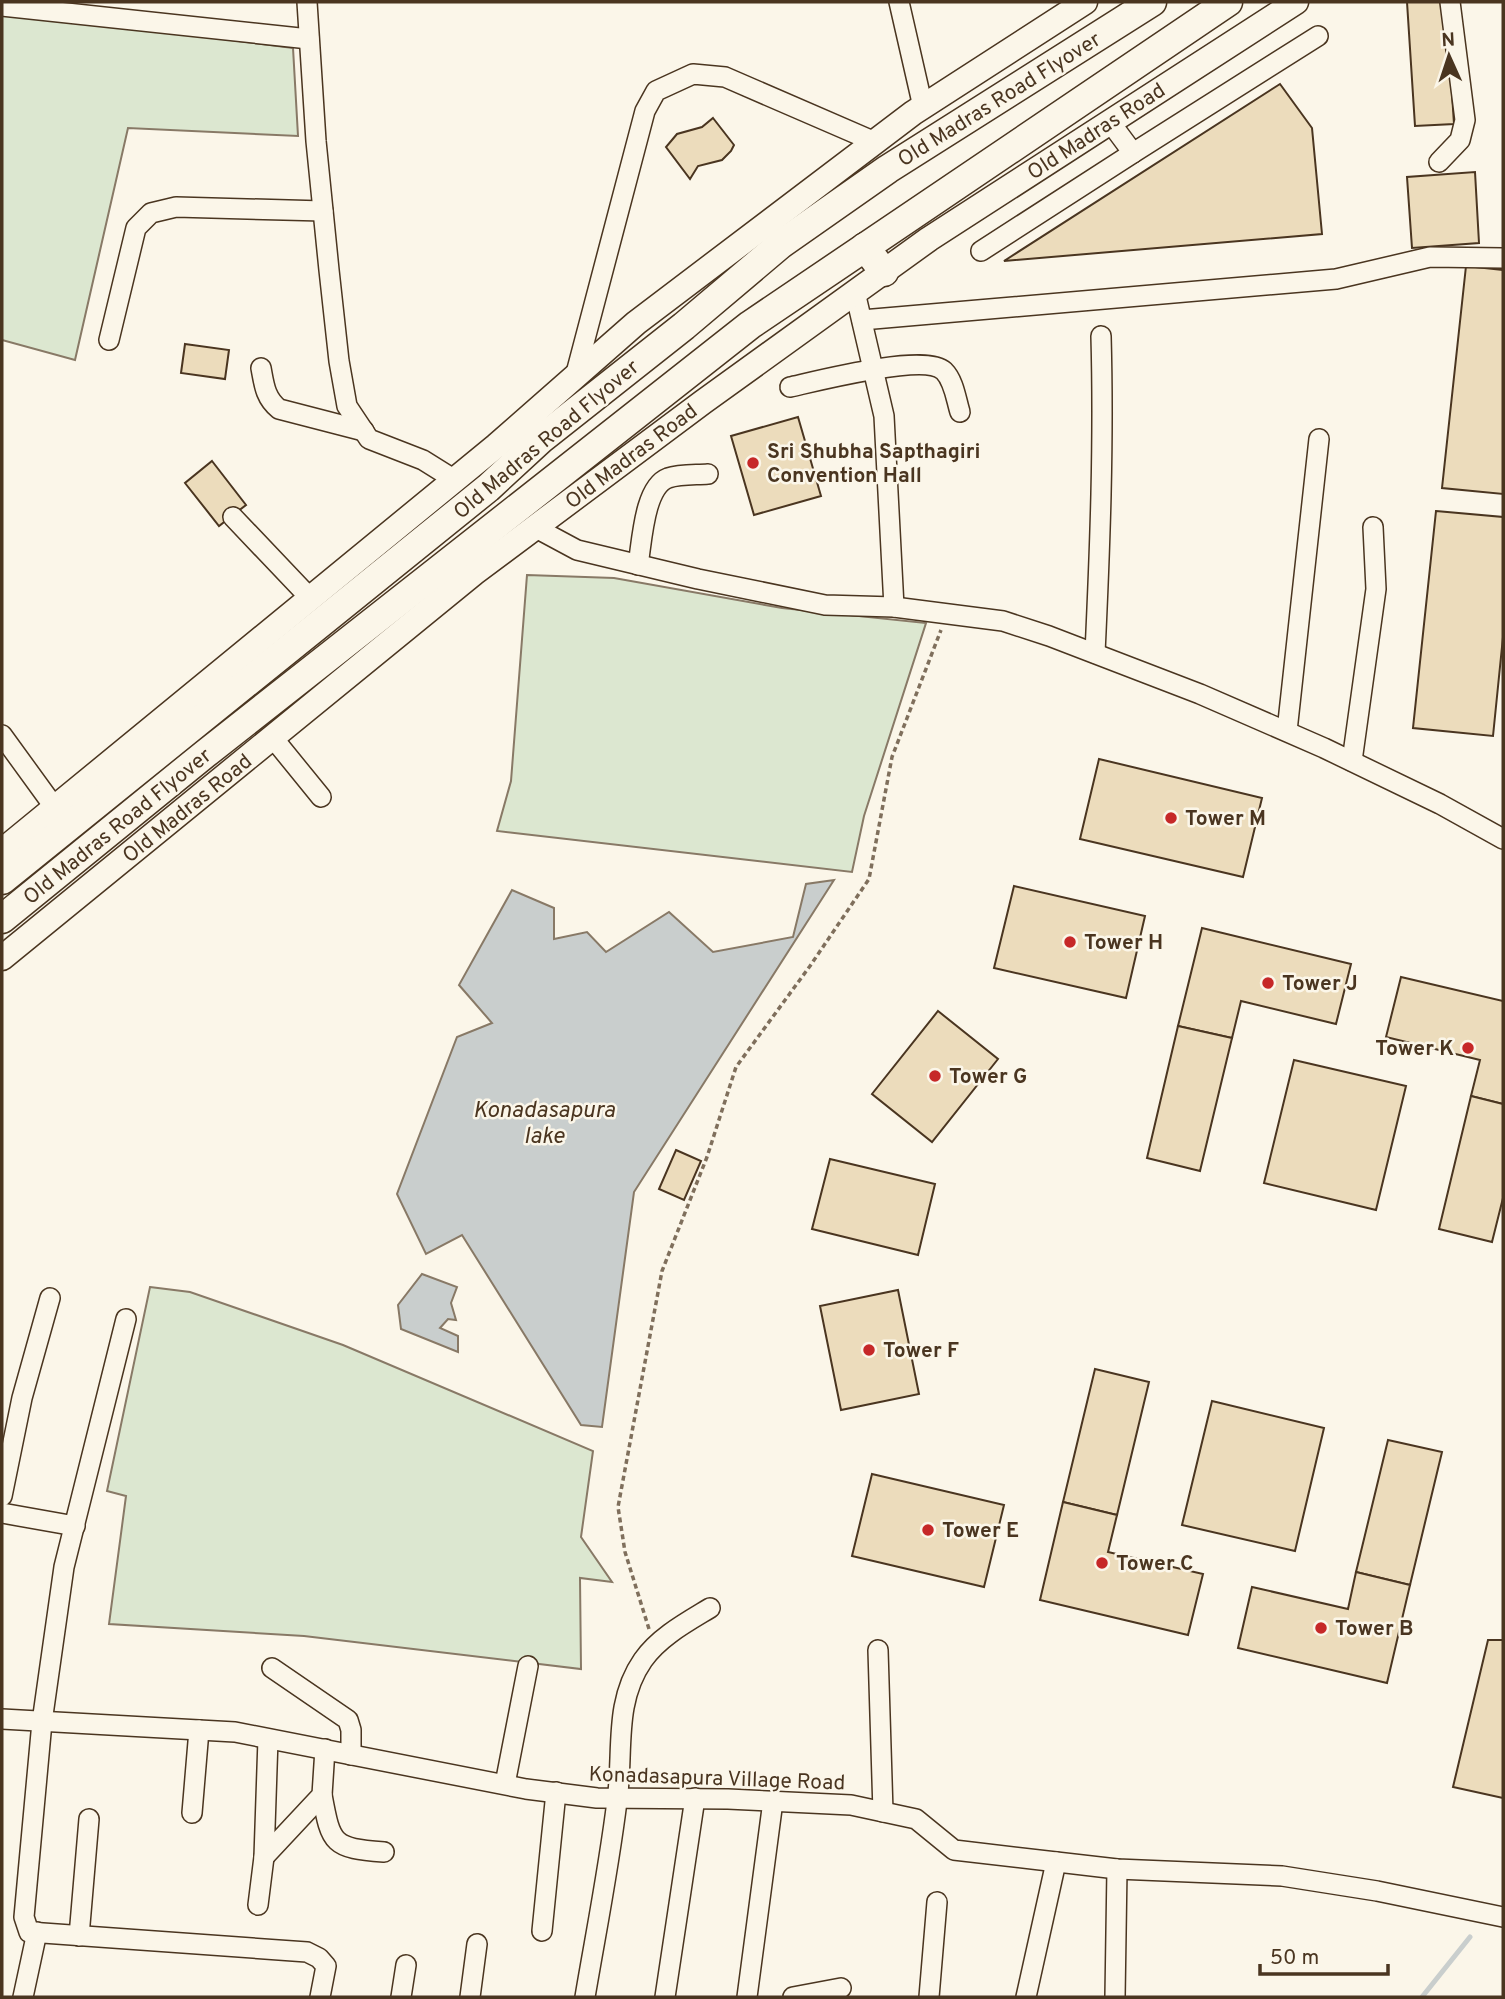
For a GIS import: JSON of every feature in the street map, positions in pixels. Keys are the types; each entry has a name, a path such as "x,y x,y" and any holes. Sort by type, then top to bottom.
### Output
{"highway":[{"path":"1112,28 1126,2"},
{"path":"1112,28 1152,2"},
{"name":"Old Madras Road","path":"865,247 1228,2"},
{"name":"Old Madras Road Flyover","path":"2,880 488,488 541,439 684,326 781,244 888,169 1112,28"},
{"path":"865,247 884,272"},
{"name":"Old Madras Road Flyover","path":"2,919 205,754 750,325 865,247"}],"main road":[{"path":"2,851 455,480 636,323 923,107 1085,2"},
{"name":"Old Madras Road","path":"2,958 474,573 703,402 929,239 1296,2"}],"street":[{"path":"307,2 323,211 339,361 347,405 369,439 423,460 455,480"},
{"path":"899,2 923,107"},
{"path":"1439,162 1460,140 1465,120 1450,2"},
{"path":"2,6 309,39"},
{"path":"981,251 1318,36"},
{"path":"575,377 645,111 656,91 693,74 725,77 875,142"},
{"path":"1110,122 1133,152"},
{"path":"109,340 136,228 151,213 176,207 323,211"},
{"path":"862,320 1336,279 1430,257 1503,258"},
{"path":"855,292 884,416 894,607"},
{"path":"1095,653 1102,493 1101,336"},
{"path":"790,387 873,368 934,365 944,370 950,379 960,412"},
{"path":"261,368 266,392 271,403 279,409 364,431"},
{"path":"1287,731 1319,439"},
{"path":"638,565 651,494 657,484 669,478 708,474"},
{"path":"233,517 311,598"},
{"path":"536,527 577,550 825,605 894,607 1003,621 1095,653 1287,731 1440,804 1503,839"},
{"path":"1352,761 1376,589 1373,527"},
{"path":"2,735 55,808"},
{"path":"273,738 321,797"},
{"path":"2,1496 22,1398 50,1298"},
{"path":"126,1319 64,1567 42,1722 24,1917 29,1932 307,1952 326,1966 320,1997"},
{"path":"2,1513 75,1526"},
{"path":"585,1997 618,1798 622,1711 635,1674 654,1647 710,1608"},
{"path":"878,1650 883,1812"},
{"path":"505,1784 528,1666"},
{"path":"272,1668 348,1720 352,1730 351,1755"},
{"name":"Konadasapura Village Road","path":"2,1719 235,1732 505,1784 597,1798 695,1798 851,1805 916,1819 954,1850 1117,1869 1282,1876 1377,1891 1503,1917"},
{"path":"192,1813 198,1730"},
{"path":"258,1905 264,1857 268,1738"},
{"path":"326,1749 322,1795 327,1825 337,1843 352,1849 384,1852"},
{"path":"542,1931 556,1792"},
{"path":"264,1857 322,1795"},
{"path":"665,1997 695,1798"},
{"path":"747,1997 773,1801"},
{"path":"79,1936 89,1819"},
{"path":"1026,1997 1056,1862"},
{"path":"1115,1997 1117,1869"},
{"path":"929,1997 937,1902"},
{"path":"23,1997 37,1932"},
{"path":"470,1997 477,1944"},
{"path":"401,1997 406,1965"},
{"path":"793,1997 841,1988"}],"path":[{"path":"654,1647 625,1552 618,1507 662,1271 707,1157 736,1067 869,879 892,757 947,613"}],"green space":[{"path":"2,11 293,48 298,136 128,128 75,360 2,340"},
{"path":"527,575 614,578 782,608 926,623 864,816 852,872 497,831 511,781"},
{"path":"150,1287 190,1292 343,1345 593,1451 581,1537 612,1582 580,1578 581,1669 304,1636 109,1624 126,1496 107,1491"}],"water":[{"name":"Konadasapura lake","path":"834,880 634,1192 602,1427 581,1425 462,1235 426,1254 397,1194 457,1037 492,1023 459,985 512,890 554,908 554,939 587,932 606,952 669,912 713,952 793,937 806,884"},
{"path":"422,1274 457,1287 451,1303 456,1320 448,1319 440,1328 458,1336 458,1352 401,1329 398,1305"}],"building":[{"path":"1407,2 1446,2 1454,124 1415,126"},
{"path":"1280,84 1312,128 1322,234 1004,261"},
{"path":"713,118 734,145 722,160 698,166 690,179 666,147 677,134 702,127"},
{"path":"1475,172 1479,243 1412,248 1407,177"},
{"path":"1466,266 1503,270 1503,494 1442,488"},
{"path":"185,344 229,350 225,379 181,373"},
{"path":"798,417 821,496 754,515 731,436"},
{"path":"212,461 246,505 219,526 185,483"},
{"path":"1436,511 1503,517 1503,637 1493,736 1413,728"},
{"name":"Tower M","path":"1099,759 1262,798 1243,877 1080,839"},
{"name":"Tower H","path":"1014,886 1145,916 1126,998 994,968"},
{"name":"Tower J","path":"1202,928 1351,964 1336,1024 1241,1001 1232,1038 1178,1026"},
{"name":"Tower K","path":"1401,977 1503,1001 1503,1104 1471,1096 1480,1060 1386,1037"},
{"name":"Tower G","path":"938,1011 998,1059 932,1142 872,1094"},
{"path":"1178,1026 1232,1038 1200,1171 1147,1158"},
{"path":"1294,1060 1406,1086 1376,1210 1264,1183"},
{"path":"1471,1096 1503,1104 1503,1198 1492,1242 1439,1229"},
{"path":"676,1150 701,1161 684,1200 659,1189"},
{"path":"830,1159 935,1184 918,1255 812,1229"},
{"name":"Tower F","path":"898,1290 919,1394 841,1410 820,1306"},
{"path":"1095,1369 1149,1382 1117,1515 1063,1502"},
{"path":"1212,1401 1324,1428 1295,1551 1182,1525"},
{"path":"1388,1440 1442,1452 1410,1585 1356,1572"},
{"name":"Tower E","path":"872,1474 1004,1505 984,1587 852,1556"},
{"name":"Tower C","path":"1063,1502 1117,1515 1108,1552 1203,1574 1188,1635 1040,1600"},
{"name":"Tower B","path":"1356,1572 1410,1585 1387,1683 1238,1648 1252,1587 1348,1609"},
{"path":"1488,1640 1503,1640 1503,1798 1453,1787"}],"waterway":[{"path":"1422,1997 1470,1937"}],"place":[{"name":"Sri Shubha Sapthagiri Convention Hall","path":"753,463"},
{"name":"Tower M","path":"1171,818"},
{"name":"Tower H","path":"1070,942"},
{"name":"Tower J","path":"1268,983"},
{"name":"Tower K","path":"1468,1048"},
{"name":"Tower G","path":"935,1076"},
{"name":"Tower F","path":"869,1350"},
{"name":"Tower E","path":"928,1530"},
{"name":"Tower C","path":"1102,1563"},
{"name":"Tower B","path":"1321,1628"}]}
